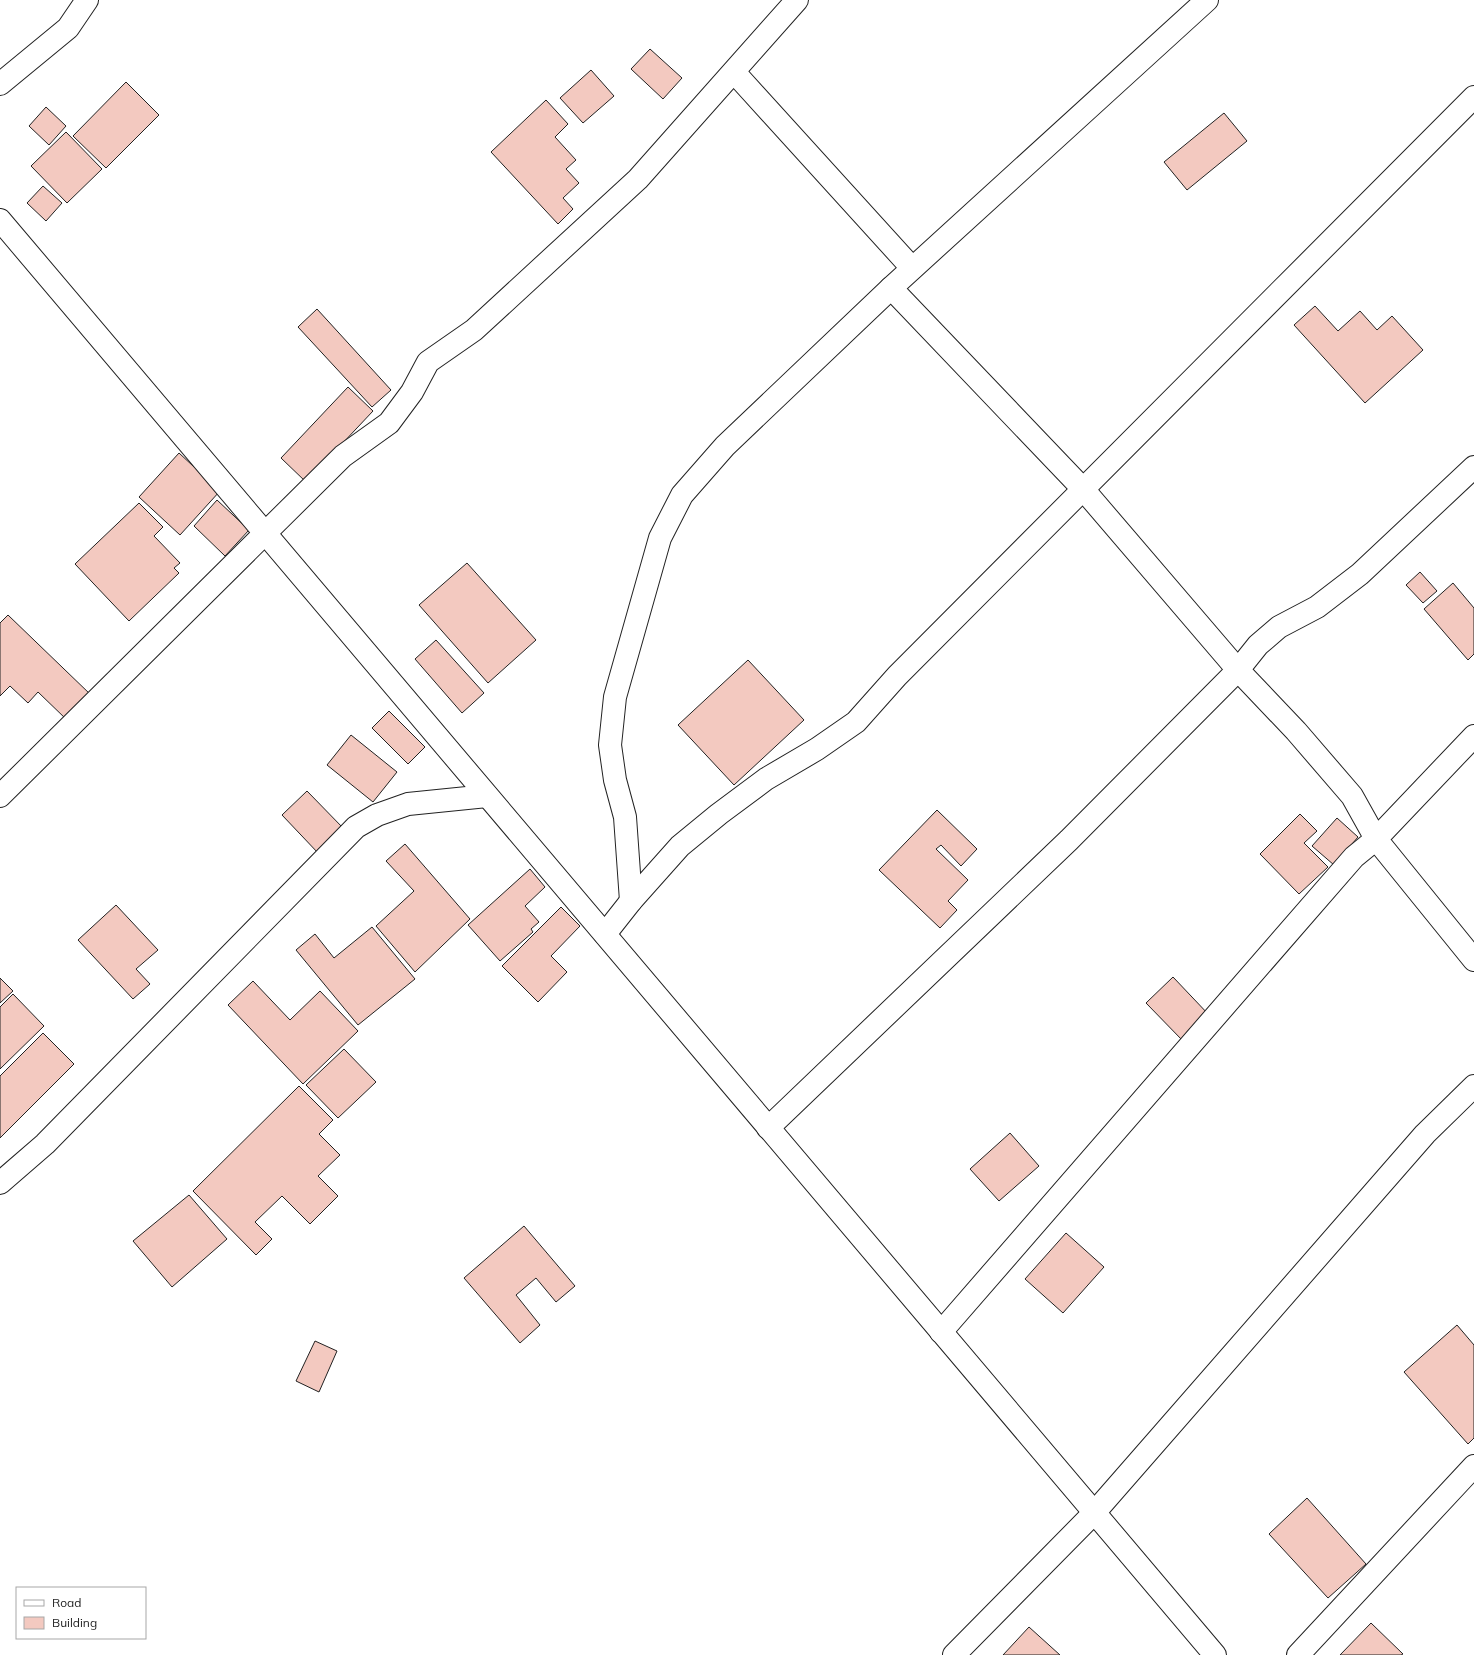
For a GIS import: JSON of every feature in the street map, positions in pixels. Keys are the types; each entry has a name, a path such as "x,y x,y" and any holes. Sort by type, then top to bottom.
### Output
{"street":[{"path":"0,84 68,28 87,0"},
{"path":"0,796 343,456 389,423 412,392 428,362 474,330 638,179 797,0"},
{"path":"631,901 625,817 615,780 610,745 615,697 660,538 682,495 725,446 912,268 1207,0"},
{"path":"734,72 912,268"},
{"path":"605,934 631,901 680,846 719,814 766,779 817,749 856,722 896,676 1474,97"},
{"path":"0,220 1215,1655"},
{"path":"891,288 1083,489 1238,670 1296,731 1352,796 1376,838 1474,960"},
{"path":"768,1128 1069,840 1238,670 1258,645 1279,627 1317,607 1360,574 1474,467"},
{"path":"941,1332 1349,863 1376,838 1474,736"},
{"path":"0,1183 45,1144 356,827 377,815 408,804 487,796"},
{"path":"954,1655 1094,1513 1425,1134 1474,1086"},
{"path":"1298,1655 1474,1466"}],"building":[{"path":"650,49 682,78 663,99 631,69"},
{"path":"591,70 614,96 583,123 560,98"},
{"path":"126,82 159,115 106,168 73,136"},
{"path":"546,100 568,124 555,137 576,160 566,169 579,183 563,198 573,209 558,224 491,152"},
{"path":"46,107 66,126 49,145 29,126"},
{"path":"1224,113 1247,141 1187,190 1164,162"},
{"path":"66,132 102,169 67,203 31,166"},
{"path":"43,186 62,203 46,221 27,203"},
{"path":"1315,306 1338,331 1360,311 1377,330 1392,316 1423,350 1365,403 1294,325"},
{"path":"317,309 391,390 372,407 298,327"},
{"path":"348,387 373,411 306,482 281,458"},
{"path":"179,453 220,491 180,535 139,497"},
{"path":"217,500 249,530 225,556 194,526"},
{"path":"139,503 163,527 154,536 180,563 174,568 179,573 129,621 75,564"},
{"path":"467,563 536,640 488,683 419,605"},
{"path":"1420,572 1437,591 1423,603 1406,585"},
{"path":"1453,583 1474,608 1474,654 1468,660 1424,609"},
{"path":"8,615 91,695 67,720 38,692 28,703 10,686 0,696 0,623"},
{"path":"436,640 484,693 462,713 415,659"},
{"path":"748,660 804,720 734,785 678,725"},
{"path":"389,711 425,747 408,764 372,728"},
{"path":"351,735 397,772 373,802 327,765"},
{"path":"307,791 344,829 319,854 282,815"},
{"path":"937,810 977,849 961,866 941,845 936,849 968,880 948,901 957,910 940,928 879,870"},
{"path":"1300,814 1317,831 1304,843 1328,867 1299,894 1260,854"},
{"path":"1337,818 1358,837 1334,865 1312,846"},
{"path":"405,844 470,919 415,972 376,926 414,891 386,861"},
{"path":"530,869 545,887 525,906 539,922 531,929 533,932 500,961 468,925"},
{"path":"116,905 158,950 136,969 150,984 133,999 78,940"},
{"path":"561,907 580,926 551,956 567,972 538,1002 502,966"},
{"path":"372,927 415,979 358,1025 296,950 315,934 334,958"},
{"path":"1173,977 1210,1016 1183,1041 1146,1003"},
{"path":"0,978 13,991 0,1003"},
{"path":"253,981 290,1020 320,991 358,1031 303,1084 228,1005"},
{"path":"13,994 44,1026 0,1069 0,1007"},
{"path":"43,1033 74,1064 0,1138 0,1076"},
{"path":"344,1049 376,1082 338,1118 306,1085"},
{"path":"299,1086 333,1120 319,1134 340,1155 318,1176 338,1196 310,1224 282,1196 255,1222 272,1239 256,1255 193,1191"},
{"path":"1010,1133 1039,1166 999,1201 970,1169"},
{"path":"189,1195 227,1239 172,1287 133,1241"},
{"path":"524,1226 575,1286 556,1302 536,1278 516,1295 540,1325 520,1343 464,1278"},
{"path":"1066,1233 1104,1267 1063,1313 1025,1279"},
{"path":"1457,1325 1474,1345 1474,1438 1468,1444 1404,1372"},
{"path":"315,1341 337,1351 319,1392 296,1381"},
{"path":"1307,1498 1366,1564 1328,1598 1269,1534"},
{"path":"1371,1623 1403,1654 1340,1655"},
{"path":"1029,1627 1060,1655 1003,1655"}]}
